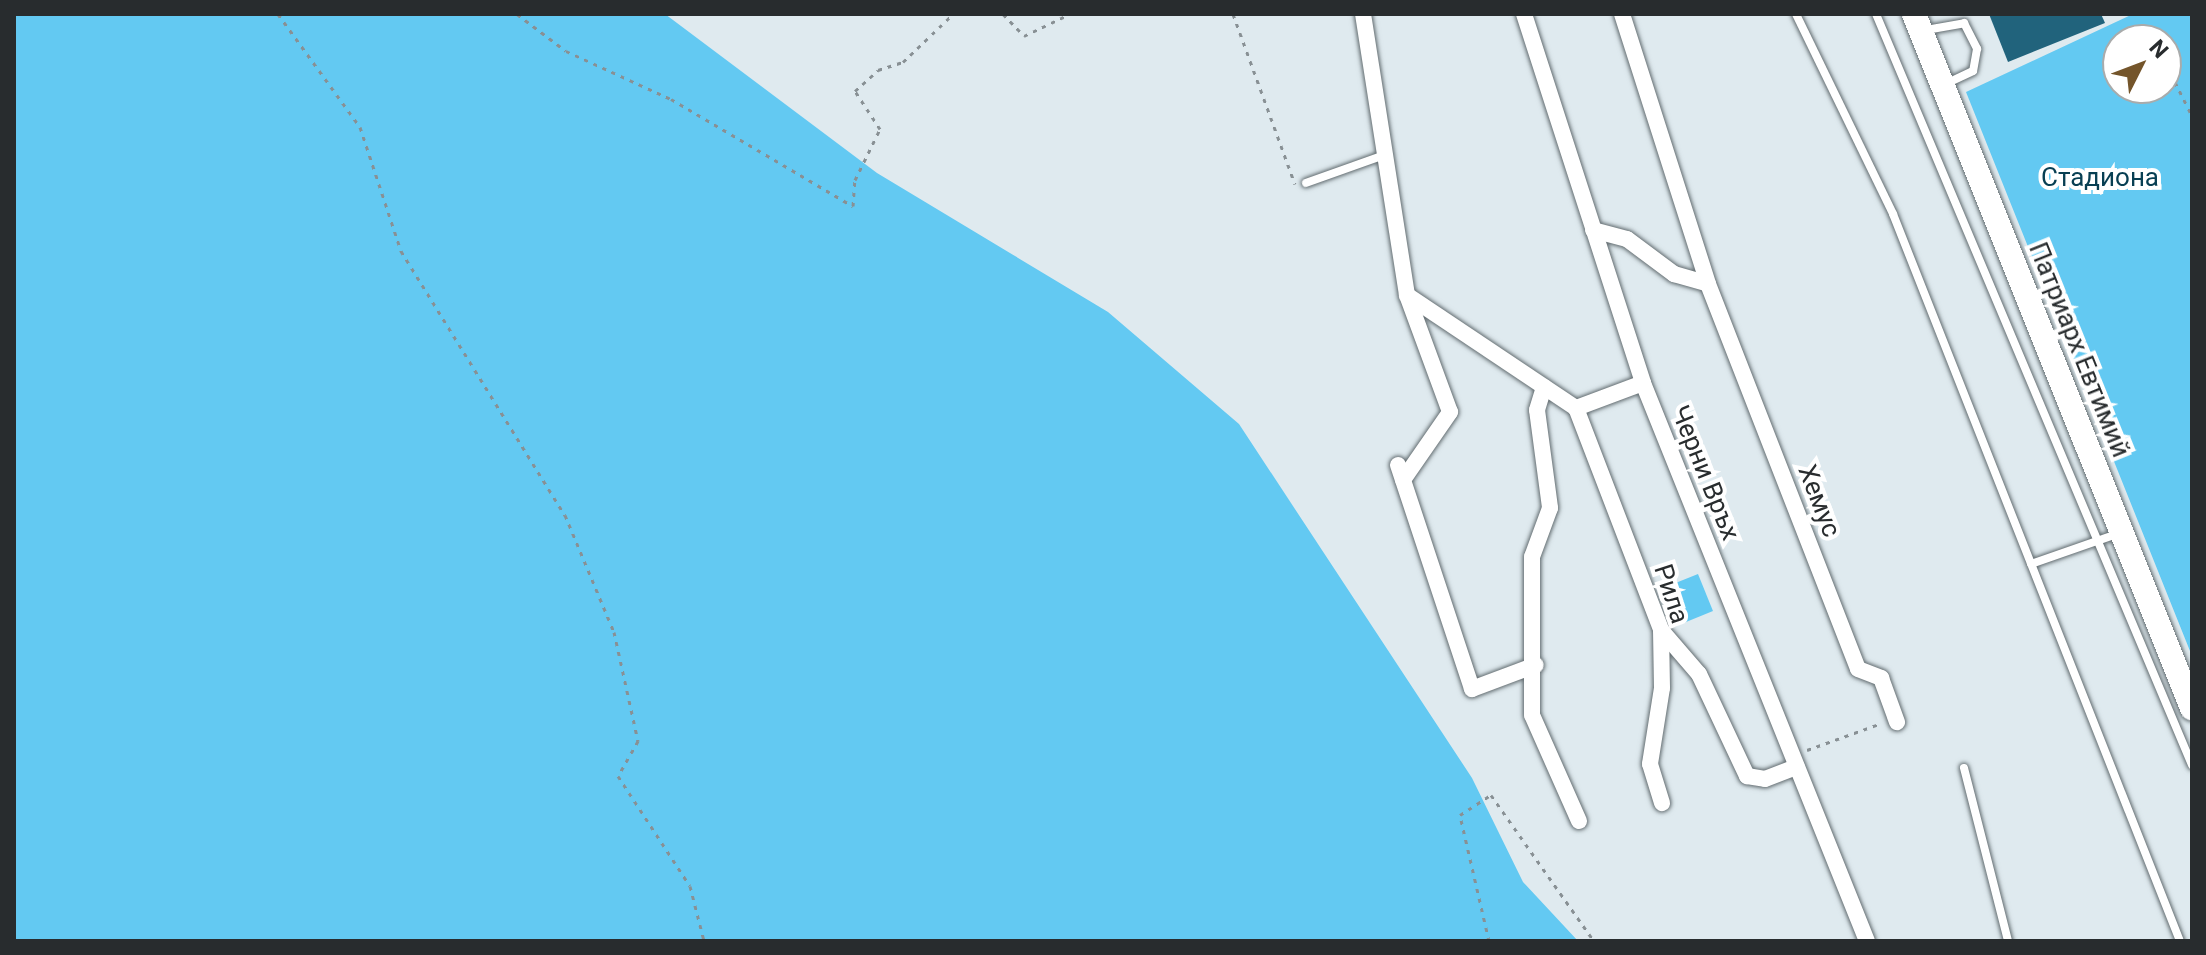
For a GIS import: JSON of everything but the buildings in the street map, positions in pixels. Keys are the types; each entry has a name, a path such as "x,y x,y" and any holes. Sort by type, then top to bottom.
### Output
{"street":[{"path":"1363,14 1407,295 1450,412 1400,473 1472,689 1536,665"},
{"name":"Черни Връх","path":"1524,14 1643,383 1867,941"},
{"name":"Хемус","path":"1622,14 1708,284 1858,669 1881,678 1897,720"},
{"name":"Патриарх Евтимий","path":"1917,23 2192,708"},
{"path":"1593,230 1627,239 1674,274 1708,284"},
{"path":"1407,295 1576,408 1643,383"},
{"path":"1544,387 1537,410 1550,508 1532,557 1536,665 1532,715 1579,821"},
{"name":"Рила","path":"1576,408 1661,630 1662,688 1650,764 1662,803"},
{"path":"1661,630 1699,674 1747,776 1765,779 1795,761"}],"lane":[{"path":"1796,14 1893,214 2180,941"},
{"path":"1876,14 2192,765"},
{"path":"1917,23 1955,20 1977,49 1973,71 1942,85"},
{"path":"1306,183 1384,155"},
{"path":"2031,564 2122,533"},
{"path":"1964,768 2008,941"}],"path":[{"path":"278,14 360,127 401,251 565,515 614,632 638,741 618,776 690,886 704,941"},
{"path":"517,14 566,51 671,99 853,206 855,180 880,129 855,91 878,70 903,62 953,14"},
{"path":"1003,14 1024,36 1070,14"},
{"path":"1181,14 1202,14"},
{"path":"1233,14 1268,97 1288,178 1306,183"},
{"path":"2182,96 2192,116"},
{"path":"1795,761 1897,720"},
{"path":"1489,941 1460,815 1491,795 1594,941"}],"green space":[{"path":"14,14 665,14 877,173 1108,312 1239,424 1472,778 1523,882 1578,941 14,941"},
{"name":"Стадиона","path":"2133,14 2192,14 2192,656 1966,92 2102,28 2102,104 2182,104 2182,24 2112,24"},
{"path":"1698,574 1713,611 1681,624 1666,587"}]}
